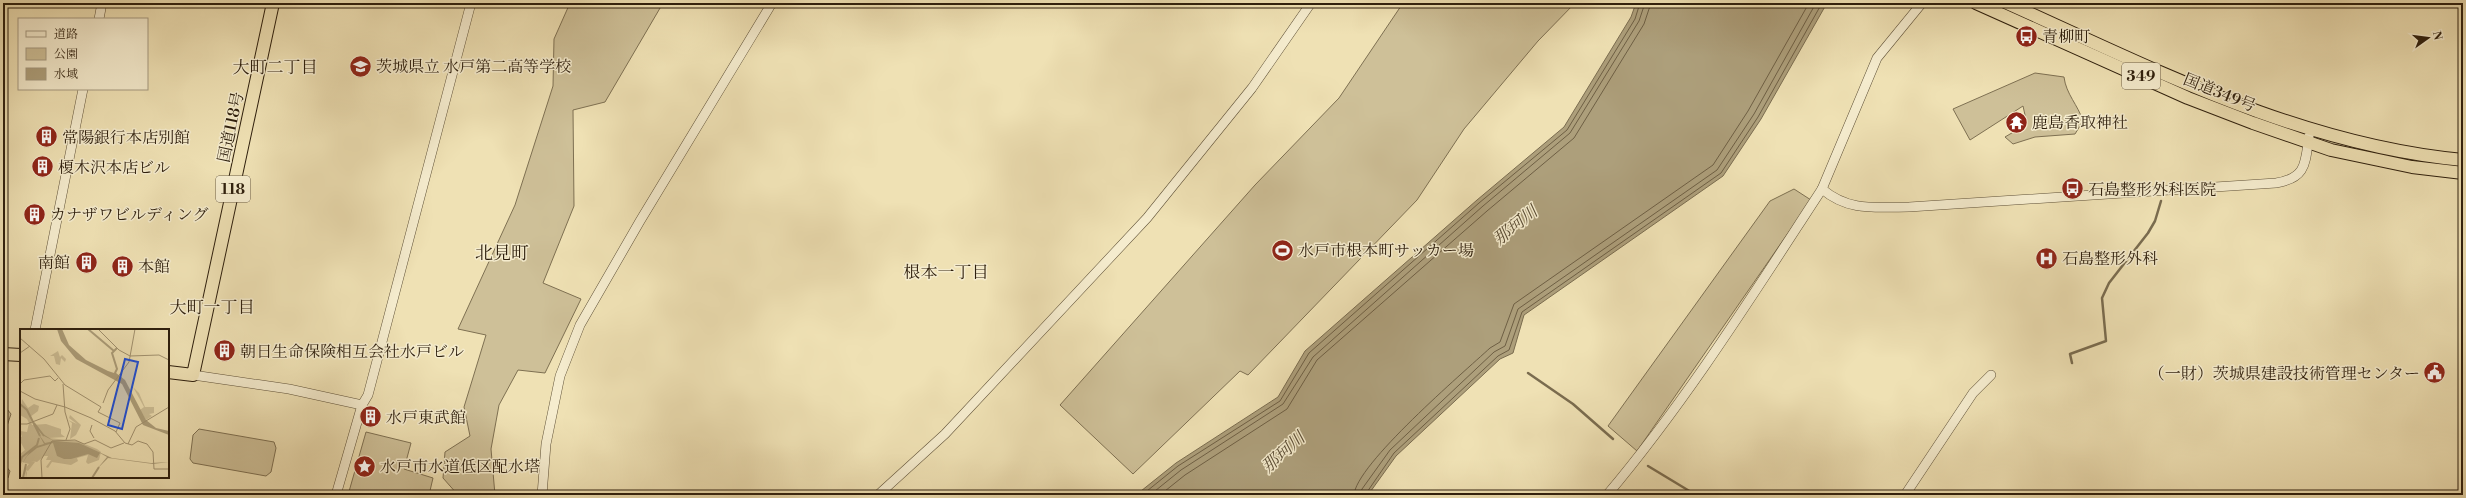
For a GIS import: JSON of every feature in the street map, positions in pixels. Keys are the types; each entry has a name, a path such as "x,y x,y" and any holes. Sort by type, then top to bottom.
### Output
{"highway":[{"name":"国道118号","path":"193,375 273,3"},
{"name":"国道349号","path":"1976,3 2188,98 2308,142 2385,162 2463,173"},
{"name":"国道349号","path":"2007,3 2207,93 2310,130 2386,148 2463,160"},
{"path":"3,354 20,356"},
{"path":"169,372 193,375"}],"street":[{"path":"99,18 102,3"},
{"path":"336,495 362,405 368,395 471,3"},
{"path":"542,495 546,444 558,384 580,325 772,3"},
{"path":"878,495 945,434 1147,218 1252,88 1311,3"},
{"path":"1607,495 1635,462 1711,356 1822,189 1878,58 1922,3"},
{"path":"35,329 83,90"},
{"path":"1822,189 1846,204 1909,207 2287,181 2296,177 2301,172 2310,130"},
{"path":"193,375 289,389 362,405"},
{"path":"1905,495 1973,392 1991,375"}],"green space":[{"path":"570,3 663,3 605,102 573,110 574,206 543,283 581,299 545,373 518,370 499,405 491,449 495,495 458,495 443,478 445,452 470,436 464,407 486,335 458,329 515,205 553,86 554,39"},
{"name":"水戸市根本町サッカー場","path":"1403,3 1575,3 1538,41 1464,129 1417,200 1248,375 1240,371 1133,474 1060,405 1255,185 1339,98"},
{"path":"2035,73 2064,77 2067,89 2083,121 2075,134 2035,137 2013,144 2005,137 2027,124 2023,106 1970,140 1953,109"},
{"path":"1794,189 1811,200 1637,451 1608,426 1770,201"},
{"path":"3,404 11,414 3,438"},
{"path":"199,429 274,442 276,448 271,472 266,476 193,463 190,459 193,435"},
{"path":"366,432 411,443 404,469 433,478 429,495 348,495"},
{"path":"3,463 10,471 8,478 3,483"}],"water":[{"name":"那珂川","path":"1636,3 1827,3 1761,119 1723,176 1524,315 1513,353 1500,359 1396,456 1368,495 1136,495 1176,463 1278,397 1305,351 1477,200 1564,127 1631,17"}],"waterway":[{"path":"2072,363 2070,354 2106,341 2102,298 2109,283 2148,233 2155,221 2161,201"},
{"path":"1528,373 1573,404 1613,439"},
{"path":"1648,466 1696,495"}],"place":[{"name":"青柳町","path":"2026,36"},
{"name":"茨城県立 水戸第二高等学校","path":"360,66"},
{"name":"鹿島香取神社","path":"2017,122"},
{"name":"常陽銀行本店別館","path":"46,137"},
{"name":"榎木沢本店ビル","path":"42,167"},
{"name":"石島整形外科医院","path":"2072,189"},
{"name":"カナザワビルディング","path":"34,214"},
{"name":"水戸市根本町サッカー場","path":"1283,250"},
{"name":"石島整形外科","path":"2047,258"},
{"name":"南館","path":"86,262"},
{"name":"本館","path":"122,266"},
{"name":"朝日生命保険相互会社水戸ビル","path":"225,351"},
{"name":"（一財）茨城県建設技術管理センター","path":"2435,373"},
{"name":"水戸東武館","path":"371,417"},
{"name":"水戸市水道低区配水塔","path":"364,466"}],"district":[{"name":"大町二丁目","path":"275,67"},
{"name":"北見町","path":"502,253"},
{"name":"根本一丁目","path":"946,272"},
{"name":"大町一丁目","path":"212,307"}]}
